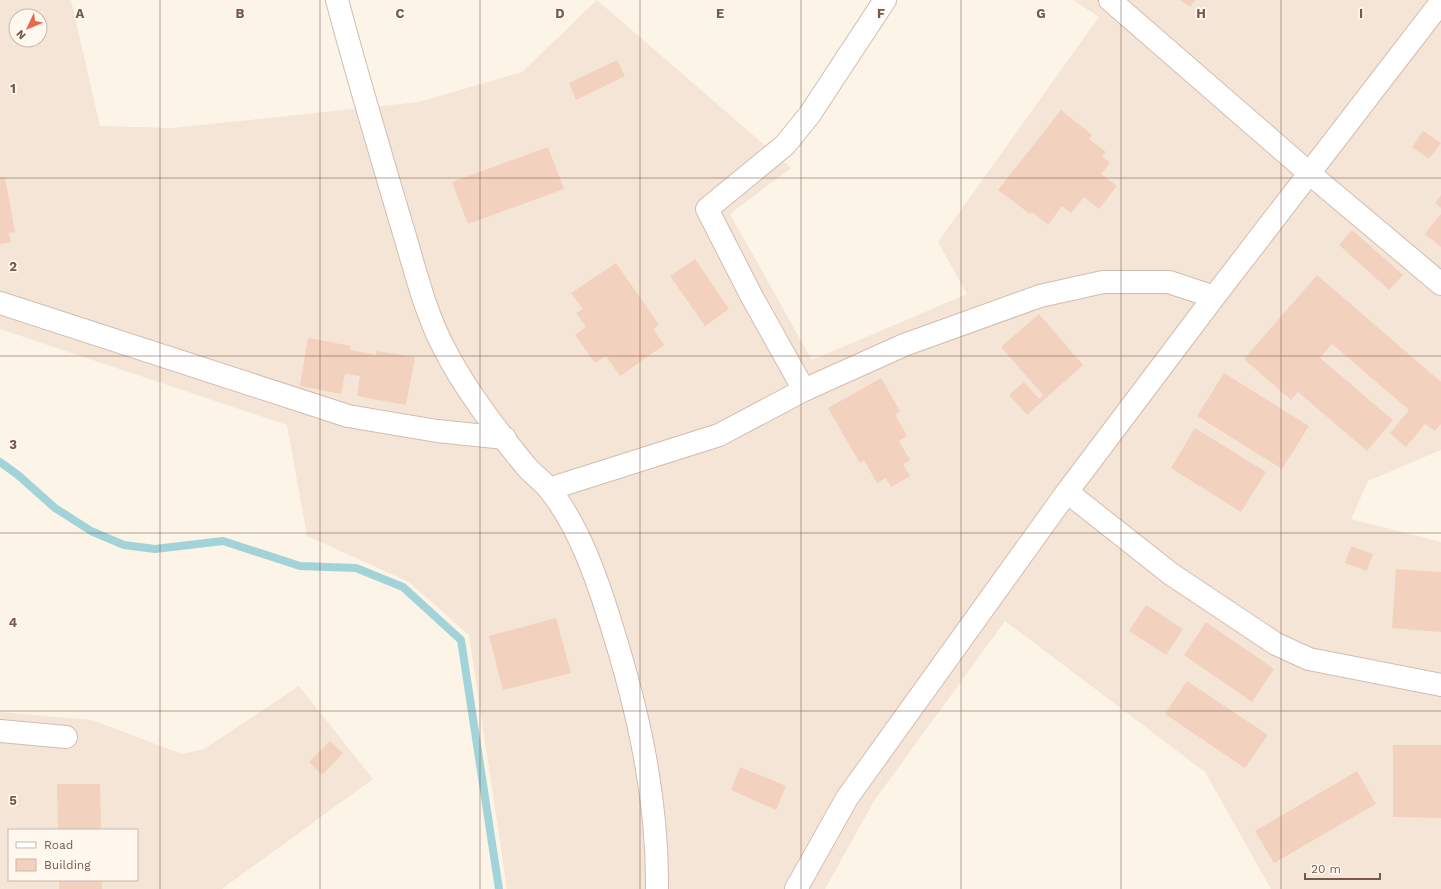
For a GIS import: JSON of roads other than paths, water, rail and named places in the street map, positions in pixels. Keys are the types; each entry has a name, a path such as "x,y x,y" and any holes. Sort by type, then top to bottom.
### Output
{"street":[{"path":"337,0 361,90 429,311 444,349 464,383 526,467 549,489 574,529 597,580 626,673 651,789 657,863 657,889"},
{"path":"804,390 752,297 707,208 785,145 810,114 885,0"},
{"path":"1110,0 1309,173 1441,284"},
{"path":"796,889 847,798 1067,492 1214,297 1441,2"},
{"path":"549,489 719,435 804,390 904,345 1040,296 1103,282 1169,282 1214,297"},
{"path":"0,303 348,416 437,431 505,438"},
{"path":"1067,492 1171,574 1276,644 1309,659 1441,686"},
{"path":"0,731 66,737"}],"waterway":[{"path":"0,462 18,475 55,508 91,531 124,545 155,549 223,541 300,566 356,568 403,587 461,640 499,889"}]}
